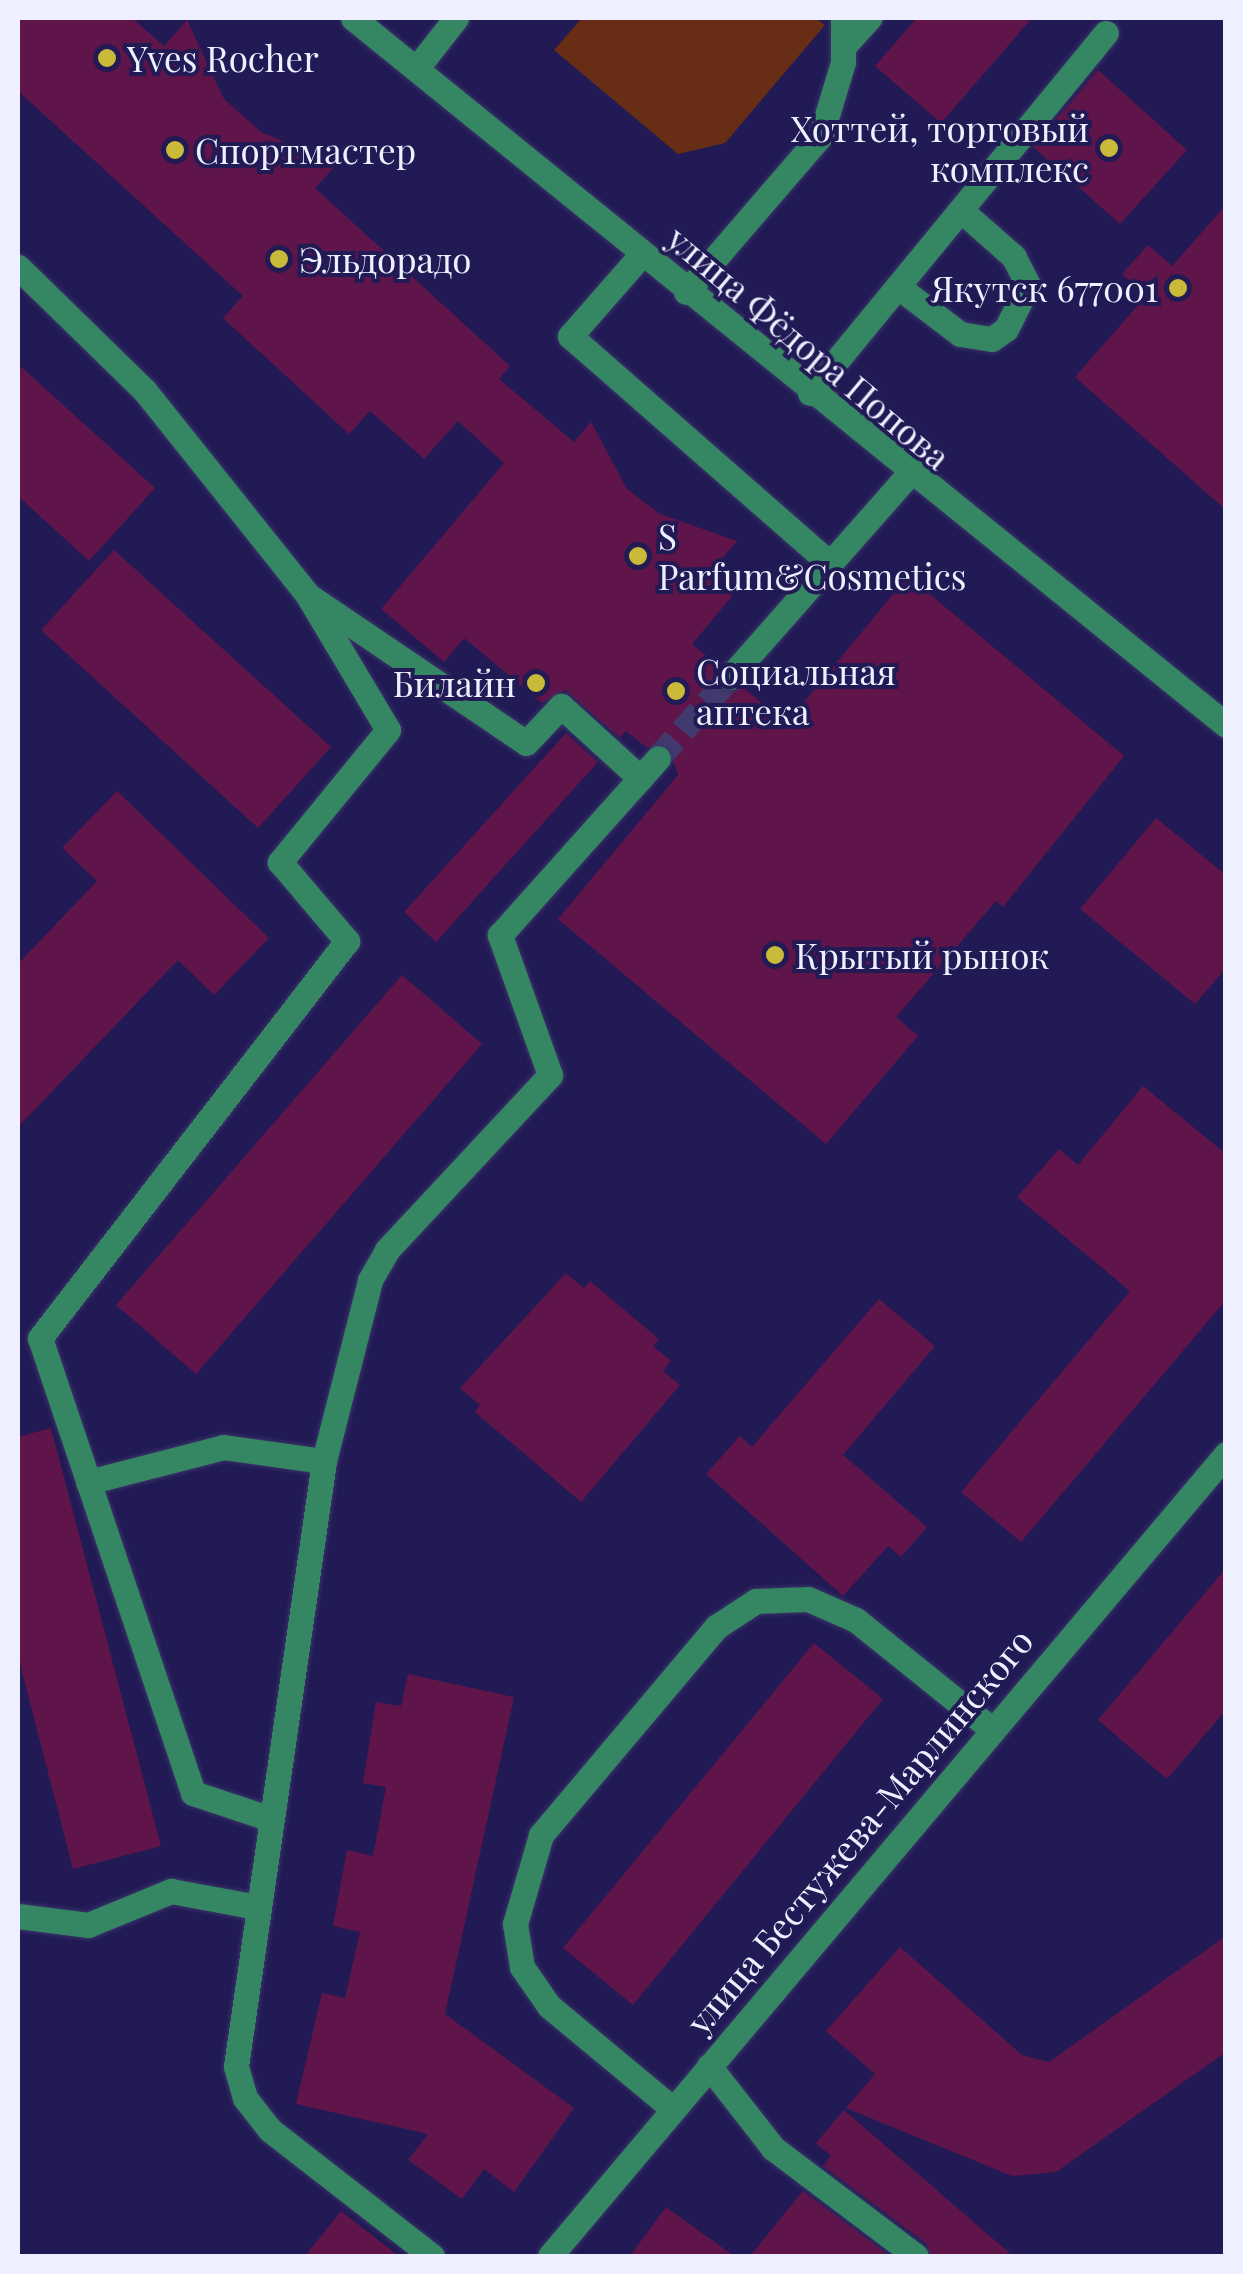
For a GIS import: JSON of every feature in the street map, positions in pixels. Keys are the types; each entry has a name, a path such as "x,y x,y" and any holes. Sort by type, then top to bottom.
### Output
{"street":[{"name":"улица Фёдора Попова","path":"353,18 908,475 1217,719"},
{"path":"416,69 456,18"},
{"path":"686,292 821,134 844,46 843,18"},
{"path":"844,46 869,18"},
{"path":"810,393 901,289 1106,33"},
{"path":"901,289 960,334 978,340 1006,329 1028,285 1014,257 963,212"},
{"path":"642,254 570,336 830,564"},
{"path":"18,267 145,391 306,594 388,730 280,862 347,941 40,1338 193,1794 271,1819"},
{"path":"730,676 908,475"},
{"path":"306,594 526,743 561,706 640,778"},
{"path":"1217,719 1226,692"},
{"path":"432,2256 270,2130 245,2098 237,2047 324,1462 370,1280 386,1250 550,1074 500,936 658,758"},
{"path":"88,1482 224,1447 324,1462"},
{"name":"улица Бестужева-Марлинского","path":"550,2256 989,1727 1226,1454"},
{"path":"673,2109 548,2006 522,1967 515,1924 542,1835 716,1627 756,1602 808,1598 856,1620 989,1727"},
{"path":"18,1916 45,1926 88,1924 171,1890 257,1907"},
{"path":"709,2066 773,2148 916,2256"}],"shaded area":[{"path":"582,18 815,18 825,25 725,143 678,154 554,50"}],"building":[{"path":"18,18 132,18 164,46 187,20 224,99 261,132 337,164 315,188 510,366 499,379 574,442 591,422 627,489 660,514 737,541 719,562 744,582 692,644 718,666 720,690 743,687 786,724 908,576 1124,756 1003,907 996,901 896,1017 918,1036 826,1144 558,919 678,775 669,747 646,747 626,731 620,738 565,690 542,703 464,638 444,662 381,609 504,463 458,421 424,459 370,411 349,434 223,318 243,296 18,91"},
{"path":"917,18 1032,18 941,123 875,66"},
{"name":"Хоттей, торговый комплекс","path":"1098,70 1187,150 1120,224 1033,147"},
{"path":"1226,205 1226,510 1075,377 1146,296 1122,274 1148,245 1172,266"},
{"path":"18,364 155,488 89,561 18,496"},
{"path":"114,550 331,747 258,828 41,630"},
{"path":"566,733 598,762 436,942 404,912"},
{"path":"117,791 269,938 214,995 178,960 18,1127 18,964 97,881 62,848"},
{"path":"1156,818 1226,875 1226,968 1195,1004 1080,909"},
{"path":"402,975 482,1044 196,1374 116,1305"},
{"path":"1143,1086 1226,1154 1226,1300 1021,1542 961,1492 1130,1291 1017,1197 1059,1149 1078,1165"},
{"path":"566,1273 584,1288 590,1281 659,1339 653,1346 671,1361 663,1371 680,1385 581,1502 475,1412 480,1405 460,1388"},
{"path":"879,1299 935,1346 843,1455 927,1527 901,1557 888,1546 843,1596 706,1474 740,1436 752,1447"},
{"path":"51,1428 161,1846 73,1869 18,1656 18,1437"},
{"path":"1226,1568 1226,1710 1167,1779 1098,1720"},
{"path":"814,1643 883,1699 633,2005 563,1948"},
{"path":"408,1674 514,1697 445,2014 574,2108 514,2192 484,2169 462,2199 408,2160 428,2134 296,2104 322,1993 345,1998 360,1932 333,1926 347,1850 373,1856 386,1787 363,1783 376,1702 401,1706"},
{"path":"1226,1936 1226,2052 1056,2172 1012,2176 846,2108 875,2074 826,2031 900,1947 1022,2055 1049,2062"},
{"path":"844,2110 1013,2256 932,2256 926,2243 823,2166 831,2156 816,2143"},
{"path":"803,2191 890,2256 750,2256"},
{"path":"666,2207 734,2256 630,2256"},
{"path":"341,2211 399,2256 305,2256"}],"tunnel":[{"path":"658,758 730,677"}],"place":[{"name":"Yves Rocher","path":"107,58"},
{"name":"Хоттей, торговый комплекс","path":"1109,148"},
{"name":"Спортмастер","path":"175,150"},
{"name":"Эльдорадо","path":"279,259"},
{"name":"Якутск 677001","path":"1178,288"},
{"name":"S Parfum&Cosmetics","path":"638,556"},
{"name":"Билайн","path":"536,683"},
{"name":"Социальная аптека","path":"676,691"},
{"name":"Крытый рынок","path":"775,955"}]}
